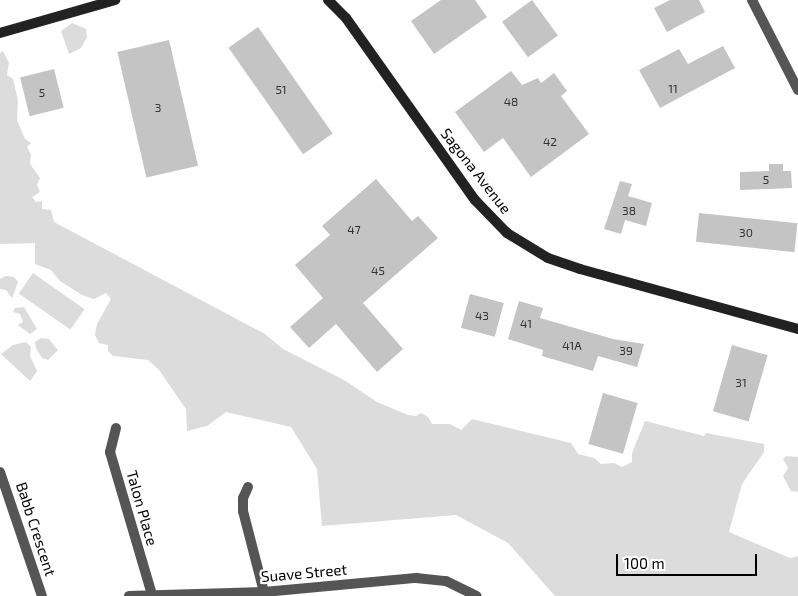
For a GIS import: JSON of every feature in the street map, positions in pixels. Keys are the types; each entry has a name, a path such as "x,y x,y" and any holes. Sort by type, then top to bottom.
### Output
{"main road":[{"path":"0,33 115,0"},
{"name":"Sagona Avenue","path":"328,0 346,18 475,200 495,223 519,242 548,258 580,269 798,330"},
{"path":"339,0 346,18"}],"street":[{"path":"752,0 798,90"},
{"name":"Talon Place","path":"116,428 110,452 152,595"},
{"name":"Babb Crescent","path":"0,472 42,596"},
{"path":"248,487 243,498 243,511 264,592"},
{"name":"Suave Street","path":"129,596 264,592 425,578 456,584 477,596"}],"shaded area":[{"path":"72,23 86,29 87,37 81,48 69,54 61,31"},
{"path":"3,51 9,63 7,75 13,79 18,100 17,120 25,139 31,143 27,147 31,155 30,164 40,178 37,185 40,192 32,197 36,202 42,201 42,209 51,210 54,222 265,334 283,349 344,380 377,402 408,415 416,416 421,413 428,417 432,424 450,424 461,430 472,419 571,443 578,454 594,458 601,464 614,463 622,467 632,462 632,453 645,421 704,436 706,433 764,444 764,452 742,484 729,532 790,558 798,556 798,596 555,596 508,543 456,515 322,526 317,469 291,427 226,412 207,426 187,431 186,409 159,370 148,360 113,356 108,351 108,345 99,343 95,335 97,324 111,299 106,293 94,299 82,295 60,281 51,270 35,264 35,243 0,244 0,53"},
{"path":"33,273 85,309 70,330 19,293"},
{"path":"6,276 14,277 18,282 12,298 6,290 0,289 0,279"},
{"path":"24,307 37,329 30,334 18,325 23,322 20,314 13,312 15,308"},
{"path":"41,338 49,339 58,350 48,360 42,358 36,348 35,342"},
{"path":"26,342 31,347 30,356 37,371 30,381 1,354 13,345"},
{"path":"786,456 798,457 798,492 791,491 783,476 788,468 783,459"}],"building":[{"path":"441,0 475,0 487,17 434,54 411,21"},
{"path":"532,0 558,36 528,57 502,22"},
{"path":"670,0 699,0 705,12 667,32 654,8"},
{"path":"258,27 333,133 303,154 229,48"},
{"path":"169,40 198,166 146,178 117,52"},
{"path":"723,46 735,68 660,108 639,70 679,49 688,64"},
{"path":"54,69 64,108 30,116 20,77"},
{"path":"511,71 522,85 538,78 541,83 554,73 567,91 561,96 589,134 531,177 503,138 484,152 455,112"},
{"path":"769,164 783,164 783,171 791,171 792,188 740,190 740,172 769,171"},
{"path":"376,179 412,221 418,216 438,238 363,303 403,349 377,372 336,324 309,348 290,327 323,298 295,265 330,235 322,226"},
{"path":"620,181 632,184 628,196 652,203 646,226 625,220 621,234 604,229"},
{"path":"699,213 797,223 794,252 696,242"},
{"path":"470,294 504,303 495,337 461,328"},
{"path":"519,301 543,308 540,318 613,339 644,344 637,367 598,356 593,371 542,356 543,350 508,339"},
{"path":"732,345 768,355 749,422 713,411"},
{"path":"603,393 638,403 623,454 588,444"}]}
